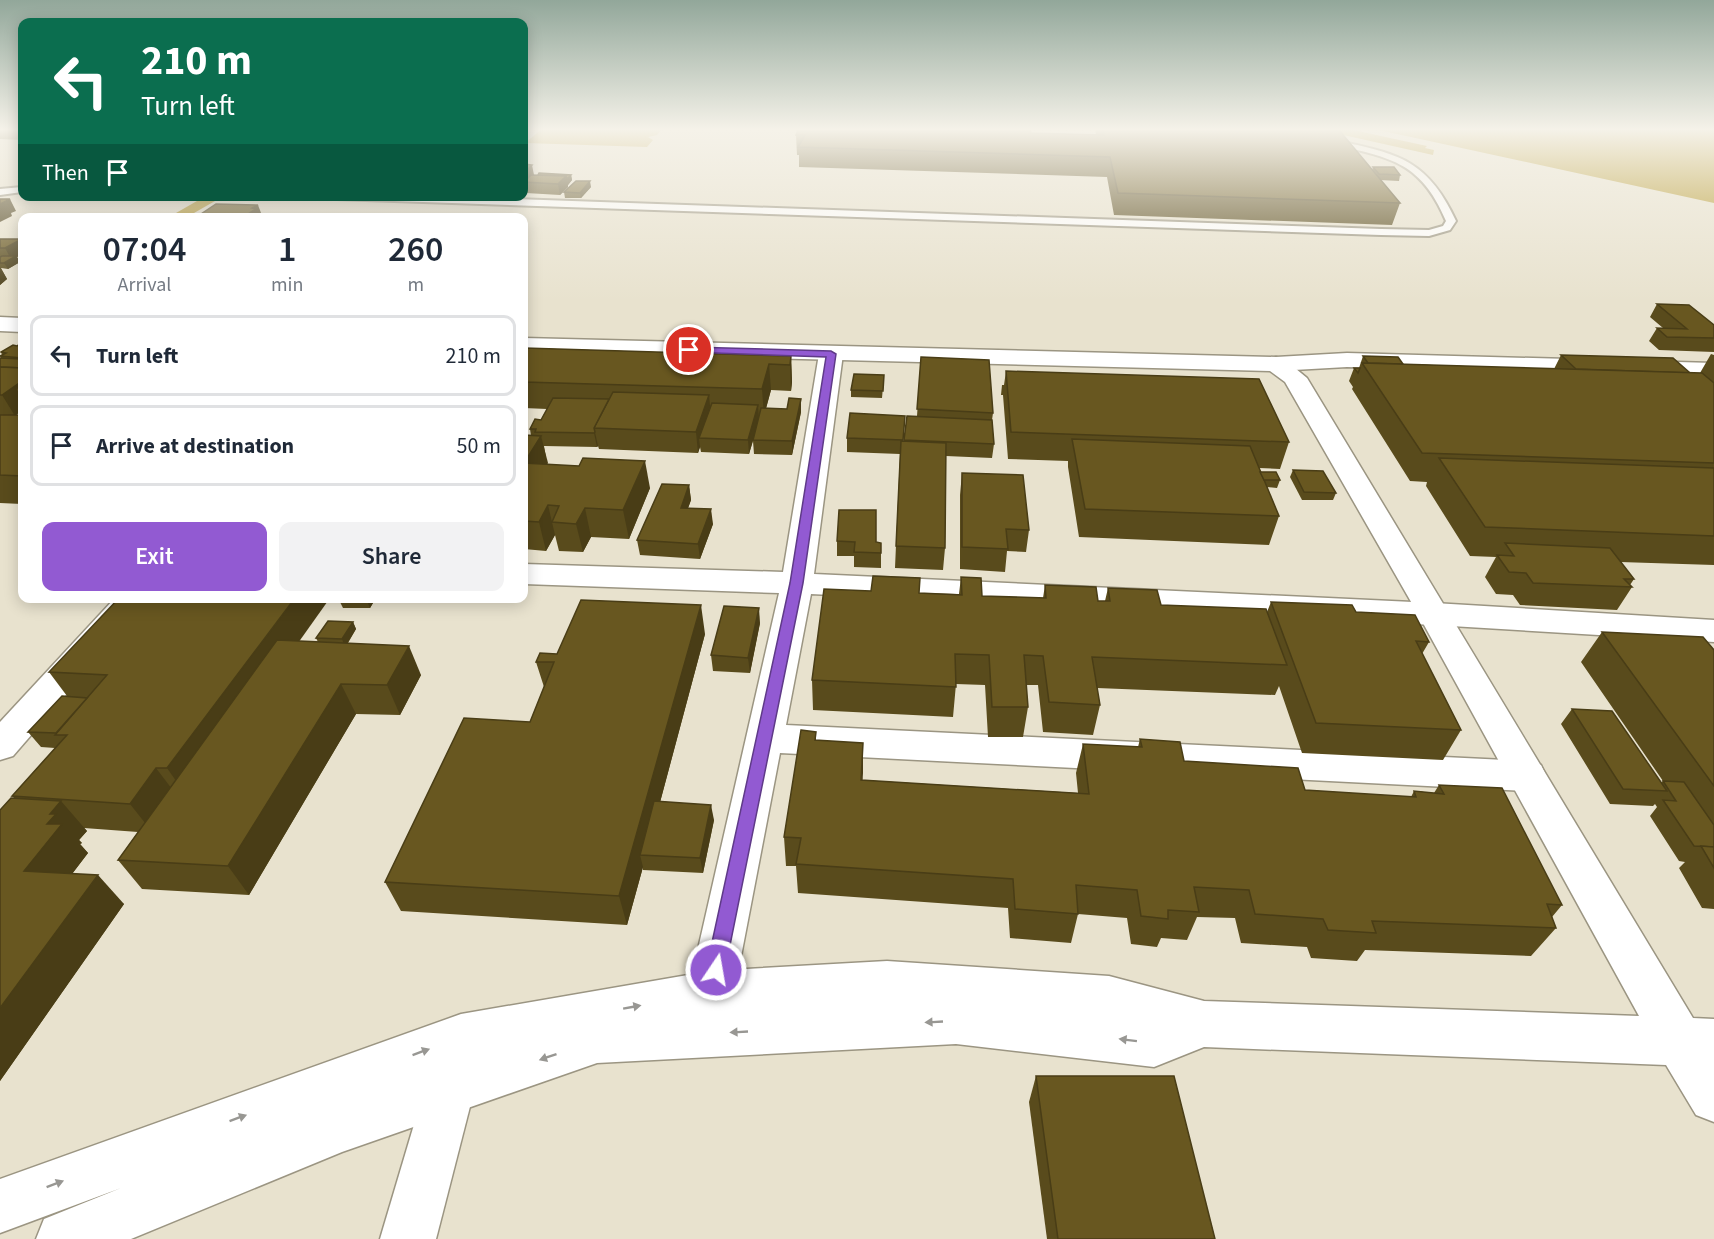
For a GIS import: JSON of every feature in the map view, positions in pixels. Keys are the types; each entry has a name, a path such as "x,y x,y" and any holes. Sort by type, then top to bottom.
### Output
{"street":[{"path":"528,345 1276,364 1347,360 1714,370"},
{"path":"711,993 797,583 831,354"},
{"path":"1276,364 1295,378 1527,776 1697,1042 1714,1097"},
{"path":"528,574 797,583 1434,614 1714,631"},
{"path":"0,746 129,603"},
{"path":"764,738 1527,776"},
{"path":"0,1206 461,1038 711,993 887,983 1109,998 1204,1024 1697,1042"},
{"path":"64,1239 342,1126 597,1040 956,1021 1154,1043 1204,1024"},
{"path":"408,1239 449,1091"}],"lane":[{"path":"483,201 1429,233 1447,228 1451,221 1439,193 1433,186"},
{"path":"0,192 18,190"}],"shaded area":[{"path":"1635,186 1714,186 1714,203"},
{"path":"197,201 215,201 194,213 176,213"}],"building":[{"path":"571,186 586,186 580,193 564,192"},
{"path":"1116,186 1386,186 1400,203 1118,193"},
{"path":"0,199 10,199 0,204"},
{"path":"216,204 258,205 252,208 256,209 250,213 202,213"},
{"path":"0,239 18,239 5,248 0,248"},
{"path":"2,256 16,256 0,263"},
{"path":"1657,304 1689,305 1714,325 1714,338 1667,337 1657,328 1687,329"},
{"path":"13,345 17,346 18,358 0,356 6,353 1,352"},
{"path":"528,348 791,356 790,365 769,364 762,389 528,382"},
{"path":"1561,355 1673,358 1690,373 1576,369"},
{"path":"1363,356 1398,357 1403,364 1368,363"},
{"path":"921,357 989,360 993,413 917,409"},
{"path":"0,358 18,359 18,368 0,367"},
{"path":"1362,363 1702,373 1714,383 1714,463 1422,453"},
{"path":"0,367 18,368 18,384 0,395"},
{"path":"1006,371 1259,379 1289,442 1011,432"},
{"path":"854,374 884,375 883,391 851,390"},
{"path":"613,392 709,395 696,432 594,428"},
{"path":"553,398 609,399 594,428 594,433 535,432 536,429 530,429 535,419 541,420"},
{"path":"789,398 801,399 792,441 753,440 761,408 787,409"},
{"path":"712,403 758,405 748,440 699,438"},
{"path":"850,413 905,416 903,440 847,438"},
{"path":"0,415 18,415 18,476 0,475"},
{"path":"907,416 992,420 994,444 904,440"},
{"path":"528,435 541,436 528,457"},
{"path":"1072,439 1250,446 1279,516 1085,509"},
{"path":"901,441 946,443 945,548 896,546"},
{"path":"583,458 645,461 623,510 585,508 576,524 552,522 559,506 548,505 539,522 528,521 528,463 579,466"},
{"path":"1439,458 1714,468 1714,536 1485,527"},
{"path":"1293,470 1323,471 1336,493 1304,492"},
{"path":"1260,472 1276,472 1280,480 1264,480"},
{"path":"962,473 1023,475 1029,530 1006,529 1008,549 962,547"},
{"path":"662,484 689,485 681,508 711,509 698,544 637,540"},
{"path":"839,510 876,510 876,542 881,543 881,553 854,552 855,542 837,541"},
{"path":"1505,543 1610,548 1634,579 1624,579 1632,587 1533,583 1526,573 1509,572 1497,555 1514,556"},
{"path":"873,576 920,578 919,593 962,595 961,577 981,578 982,596 1046,598 1045,585 1096,587 1098,601 1110,601 1108,588 1157,590 1161,605 1266,609 1287,665 1092,657 1100,705 1049,702 1043,656 1024,655 1028,707 992,707 989,655 955,654 956,687 812,680 824,589 871,591"},
{"path":"581,600 701,605 619,896 385,882 464,718 530,722 554,662 536,662 540,653 557,654"},
{"path":"1271,602 1352,605 1356,612 1415,615 1429,642 1416,641 1461,730 1316,723"},
{"path":"114,603 291,603 167,768 156,768 130,804 12,796 67,735 55,735 107,675 49,672"},
{"path":"724,606 759,608 748,658 711,655"},
{"path":"328,621 353,622 342,639 316,638"},
{"path":"1602,632 1703,637 1714,650 1714,786"},
{"path":"277,640 409,646 387,685 341,684 228,866 118,860"},
{"path":"62,696 87,698 56,733 28,732"},
{"path":"1572,709 1612,711 1667,791 1623,789"},
{"path":"801,730 816,732 815,740 863,743 861,780 1089,794 1083,744 1142,747 1140,739 1180,742 1184,761 1298,768 1305,790 1416,797 1414,791 1444,794 1439,785 1502,788 1562,905 1547,904 1556,928 1372,921 1376,933 1328,930 1323,919 1255,914 1249,890 1194,887 1199,912 1168,910 1168,919 1141,916 1137,890 1076,885 1078,914 1015,909 1013,879 796,864 801,838 784,837"},
{"path":"1663,781 1684,782 1714,825 1714,847 1694,846 1663,800 1676,801"},
{"path":"11,798 61,801 50,814 56,814 47,824 62,824 24,871 98,875 0,1008 0,810"},
{"path":"654,801 711,805 700,858 640,855"},
{"path":"1701,846 1714,847 1714,868"},
{"path":"1036,1076 1174,1076 1215,1239 1058,1239"}],"route":[{"path":"689,350 831,354 797,583 716,970"}]}
